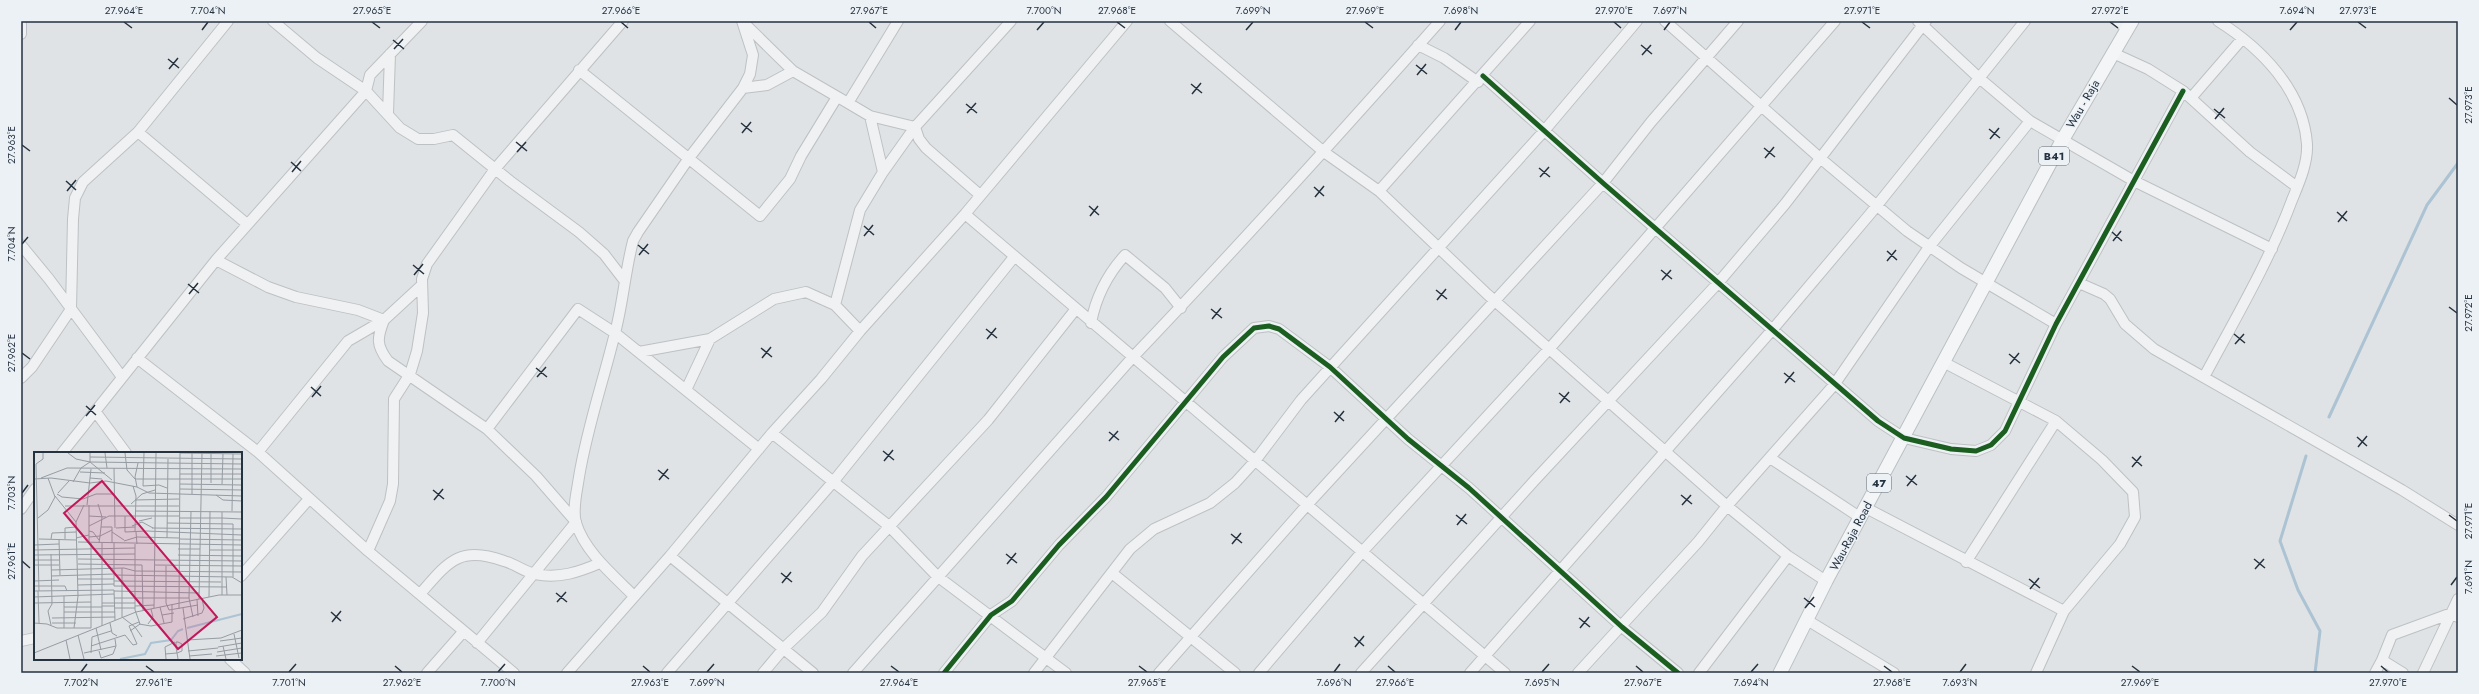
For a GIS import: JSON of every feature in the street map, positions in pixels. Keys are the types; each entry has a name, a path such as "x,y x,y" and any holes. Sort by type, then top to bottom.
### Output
{"main road":[{"name":"Wau - Raja","path":"1983,288 2064,139 2113,54 2125,24"},
{"name":"Wau-Raja Road","path":"1780,673 1826,581 1945,363 1983,288"}],"street":[{"path":"21,378 32,367 71,309 71,268 76,198 83,182 138,132 228,21"},
{"path":"273,21 318,58 366,91 388,113 400,128 418,139 434,139 453,135 495,169 579,232 604,254 624,280"},
{"path":"63,452 216,260 366,91 370,75 422,21"},
{"path":"368,551 390,501 394,484 394,399 410,374 423,313 422,285 428,264 434,253 495,169 579,70 623,21"},
{"path":"742,21 792,72 870,116 915,127"},
{"path":"477,643 576,522 576,494 582,459 598,391 615,333 624,280 638,232 689,158 742,88 750,74 752,55 742,21"},
{"path":"848,103 898,21"},
{"path":"835,305 860,210 883,172 915,127 1011,21"},
{"path":"567,673 670,556 772,433 821,379 860,331 965,214 1127,21"},
{"path":"1170,21 1324,152 1379,192 1437,248 1726,506 1788,556 1826,581"},
{"path":"853,673 937,576 1132,358 1181,308 1324,152 1440,21"},
{"path":"1379,192 1481,79 1530,21"},
{"path":"1034,673 1130,549 1154,528 1210,503 1235,483 1255,461 1301,400 1437,248 1466,219 1544,131 1637,21"},
{"path":"1665,21 1820,158 1983,288 2056,324"},
{"path":"1159,673 1307,505 1603,183 1651,122 1738,21"},
{"path":"1259,673 1362,552 1550,348 1762,107 1835,21"},
{"path":"1470,673 1559,570 1773,329 1877,204 1978,77 2025,21"},
{"path":"2204,377 2272,250 2297,187 2307,146 2304,128 2282,76 2264,56 2218,21"},
{"path":"1361,673 1424,605 1502,516 1718,283 1820,158 1922,22 1978,77 2030,121 2134,180 2272,250"},
{"path":"21,24 21,34"},
{"path":"2191,98 2242,39"},
{"path":"1418,45 1481,79 1544,131 1773,329 1834,385 1878,421 1904,438 1951,449 1976,450 1991,445 2005,431 2020,403 2056,324 2183,91"},
{"path":"388,113 390,54"},
{"path":"2113,54 2148,69 2183,91 2250,152 2297,187"},
{"path":"579,70 760,216 790,179 801,156 837,97"},
{"path":"742,88 767,85 792,72"},
{"path":"870,116 883,172"},
{"path":"1578,673 1622,627 1698,542 1726,506 1834,385 1929,246 2030,121"},
{"path":"915,127 919,139 926,148 980,195"},
{"path":"138,132 247,224"},
{"path":"965,214 1075,310 1505,673"},
{"path":"21,245 122,377"},
{"path":"1091,323 1095,303 1102,287 1125,255 1165,288 1181,308"},
{"path":"667,673 833,482 1014,257"},
{"path":"216,260 276,290 303,299 358,310 384,320"},
{"path":"2079,283 2104,294 2110,299 2125,324 2154,348 2457,523"},
{"path":"258,452 348,341 384,320 422,285"},
{"path":"639,352 710,339 774,299 806,292 835,305 860,331"},
{"path":"487,429 578,309 615,333 759,449"},
{"path":"763,673 784,648 822,612 862,556 988,420 1075,310"},
{"path":"384,320 377,338 382,353 388,361 410,374 487,429 536,476 576,522 583,538 600,563 634,596"},
{"path":"944,673 991,615 1012,601 1059,545 1106,497 1223,357 1254,328 1269,326 1279,329 1330,367 1386,420 1502,516 1622,627 1678,673"},
{"path":"686,390 710,339"},
{"path":"137,358 258,452 368,551 463,632 514,673"},
{"path":"1945,363 2056,421 2102,460 2133,492 2136,504 2135,517 2120,544 2064,611 2036,673"},
{"path":"95,411 125,452"},
{"path":"1966,562 2056,421"},
{"path":"772,433 889,526 937,576 1047,657 1066,673"},
{"path":"1770,458 1863,513 2064,611"},
{"path":"21,509 34,490"},
{"path":"242,575 309,499"},
{"path":"420,594 443,568 458,558 470,554 484,554 505,561 534,574 575,574 600,563"},
{"path":"670,556 813,673"},
{"path":"1699,673 1788,556"},
{"path":"1112,573 1236,673"},
{"path":"2423,673 2455,615 2458,599"},
{"path":"2375,673 2392,635 2397,632 2455,615"},
{"path":"1807,620 1894,673"},
{"path":"428,673 463,632"},
{"path":"21,641 34,638"},
{"path":"231,660 245,673"},
{"path":"2382,660 2403,673"}],"waterway":[{"path":"2329,417 2427,205 2458,163"},
{"path":"2306,456 2280,541 2298,590 2320,631 2315,673"}],"cycle path":[{"path":"1483,76 1603,183 1878,421 1904,438 1951,449 1976,451 1991,445 2005,431 2056,324 2183,91"},
{"path":"944,673 991,615 1012,601 1059,545 1106,497 1223,357 1254,328 1269,326 1279,329 1330,367 1408,439 1469,488 1622,627 1678,673"}]}
